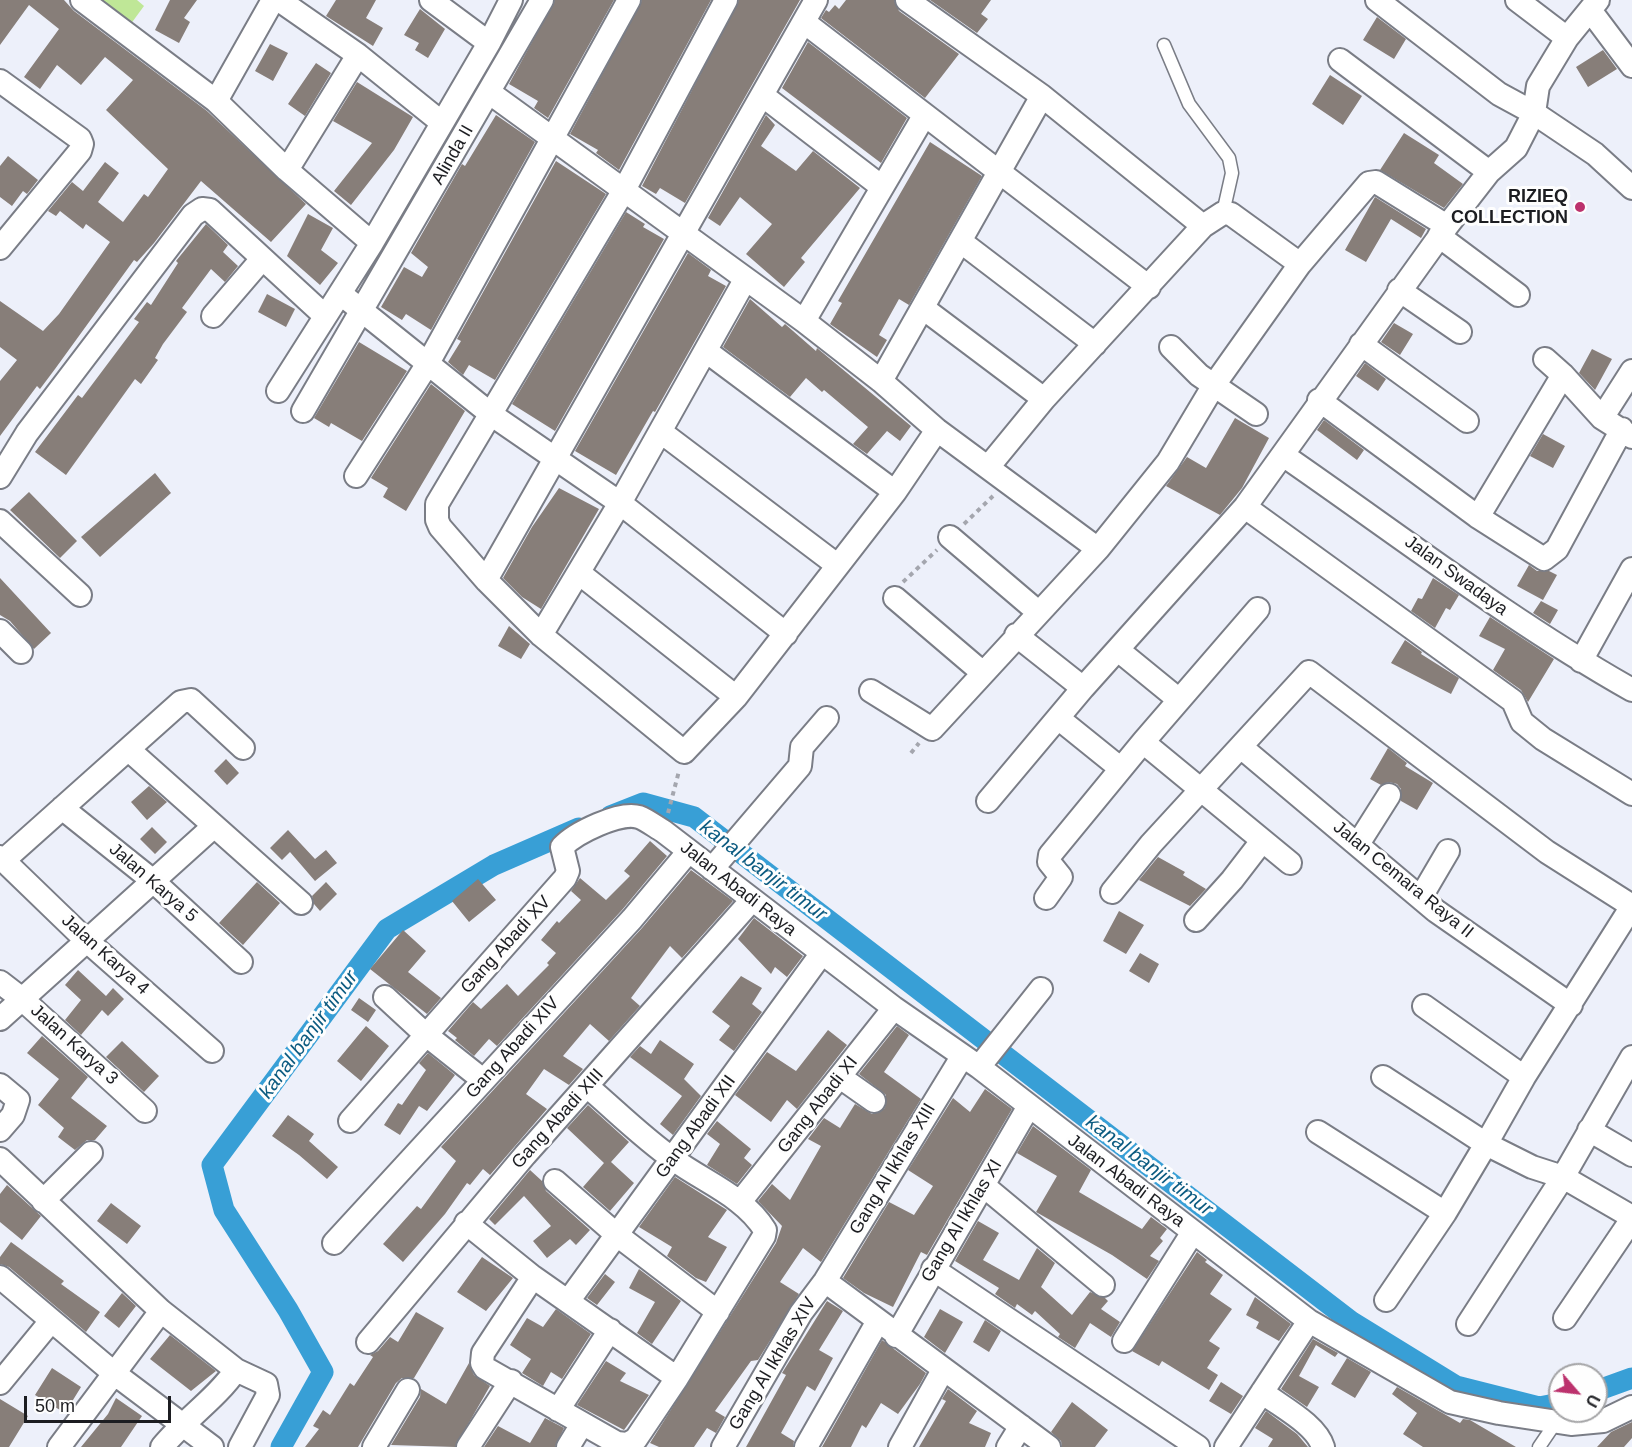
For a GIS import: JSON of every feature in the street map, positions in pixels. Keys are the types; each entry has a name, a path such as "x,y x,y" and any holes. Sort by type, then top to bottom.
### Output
{"street":[{"path":"82,0 216,101 287,170 372,243"},
{"path":"216,101 273,0"},
{"path":"279,0 358,56 441,122"},
{"path":"431,0 489,43"},
{"path":"278,391 372,243 489,43 511,0"},
{"name":"Alinda II","path":"303,411 543,0"},
{"path":"356,476 427,365 629,0"},
{"path":"726,0 624,190 437,504 436,512 440,527 486,580 541,635 684,752 736,697 786,634 895,492 937,430"},
{"path":"486,580 816,0"},
{"path":"907,0 1042,96 1203,226"},
{"path":"1377,0 1499,94 1534,113 1595,154 1632,188"},
{"path":"1519,1 1568,38"},
{"path":"988,801 1083,687 1245,507 1283,456 1319,400 1443,231 1490,172 1516,148 1534,113 1538,86 1568,38 1594,5 1632,66"},
{"path":"804,22 1149,287"},
{"path":"287,170 358,56"},
{"path":"1340,60 1490,172"},
{"path":"0,248 80,151 82,144 80,139 4,93"},
{"path":"490,93 804,321 881,381 937,430 989,466 1098,549"},
{"path":"762,94 882,187"},
{"path":"881,381 1042,96"},
{"path":"804,321 924,116"},
{"path":"872,691 932,729 1016,635 1098,549 1168,462 1214,386 1300,264 1369,183 1376,182 1443,231 1518,294"},
{"path":"0,477 27,433 193,215 202,209 210,210 325,316"},
{"path":"989,466 1044,399 1203,226 1223,213 1240,219 1300,264"},
{"path":"960,241 1095,344"},
{"path":"213,316 262,259"},
{"path":"541,635 620,504 745,280"},
{"path":"1400,290 1460,332"},
{"path":"341,294 492,415 620,504 786,634"},
{"path":"923,308 1044,399"},
{"path":"1361,344 1467,422"},
{"path":"1172,346 1187,366 1256,414"},
{"path":"705,351 895,492"},
{"path":"1319,400 1478,518 1544,559 1551,556 1557,549 1627,433 1602,418 1563,375 1545,359"},
{"path":"1602,418 1632,371"},
{"path":"1478,518 1563,375"},
{"path":"661,432 837,565"},
{"name":"Jalan Swadaya","path":"1283,456 1513,617 1581,661 1632,690"},
{"path":"1245,507 1513,701 1522,722 1543,739 1630,787"},
{"path":"0,521 80,595"},
{"path":"950,537 1038,612"},
{"path":"1581,661 1632,568"},
{"path":"579,573 736,697"},
{"path":"895,598 983,673"},
{"path":"1046,898 1061,877 1050,862 1050,855 1178,699 1258,609"},
{"path":"0,631 21,652"},
{"path":"1016,635 1083,687"},
{"path":"1118,650 1178,699"},
{"path":"1112,892 1304,675 1314,673 1387,733 1547,852 1632,906 1524,1077 1445,1213 1386,1300"},
{"path":"2,858 129,750 181,702 191,700 243,748"},
{"path":"717,864 800,766 802,747 827,718"},
{"path":"1058,718 1120,768"},
{"path":"1143,741 1290,863"},
{"name":"Jalan Cemara Raya II","path":"1241,747 1465,933 1571,1005"},
{"path":"129,750 301,903"},
{"path":"1358,844 1389,795"},
{"name":"Jalan Karya 5","path":"62,808 152,880 241,962"},
{"name":"Gang Abadi XV","path":"350,1122 425,1034 566,878 567,871 562,847 570,838 615,818 637,816 665,826"},
{"path":"0,1019 213,826"},
{"name":"Jalan Abadi Raya","path":"665,826 689,851 717,864 753,900 894,1008 982,1054 1029,1106 1309,1321 1450,1402 1548,1421"},
{"path":"1196,920 1232,880 1262,841"},
{"name":"Gang Abadi XIV","path":"333,1243 632,919 689,851"},
{"path":"1421,897 1448,851"},
{"name":"Jalan Karya 4","path":"2,858 87,941 212,1051"},
{"name":"Gang Abadi XIII","path":"368,1342 466,1223 753,900"},
{"name":"Gang Abadi XII","path":"569,1300 822,953"},
{"name":"Jalan Karya 3","path":"0,982 22,999 145,1111"},
{"name":"Gang Al Ikhlas XIII","path":"825,1281 982,1054 1041,989"},
{"path":"385,997 425,1034 483,1080"},
{"path":"1424,1006 1524,1077"},
{"name":"Gang Abadi XI","path":"740,1202 894,1008"},
{"path":"1468,1324 1563,1177 1632,1057"},
{"path":"840,1077 874,1101"},
{"path":"1383,1077 1485,1144 1532,1167 1563,1177 1632,1218 1565,1318"},
{"path":"0,1086 18,1100 13,1115 0,1130"},
{"path":"533,1277 482,1358 485,1368 617,1443 627,1444 636,1439 677,1378 765,1230 740,1202 673,1159 588,1087"},
{"name":"Gang Al Ikhlas XI","path":"896,1336 1029,1106"},
{"path":"1589,1130 1632,1155"},
{"path":"1318,1132 1445,1213"},
{"path":"43,1201 91,1153"},
{"path":"0,1159 161,1311 236,1370 266,1384 269,1391 240,1447"},
{"path":"555,1181 617,1235 718,1312"},
{"path":"984,1186 1103,1285"},
{"path":"466,1223 533,1277 569,1300 677,1378"},
{"path":"1124,1341 1193,1232"},
{"path":"933,1269 1198,1447"},
{"path":"0,1277 115,1374 212,1447"},
{"path":"825,1281 896,1336 1049,1447"},
{"name":"Gang Al Ikhlas XIV","path":"723,1447 801,1313 825,1281"},
{"path":"59,1447 161,1311"},
{"path":"0,1383 51,1321"},
{"path":"806,1447 878,1321"},
{"path":"1226,1447 1309,1321"},
{"path":"558,1410 610,1330"},
{"path":"162,1447 180,1425 226,1385 236,1370"},
{"path":"900,1447 943,1370"},
{"path":"468,1447 511,1382"},
{"path":"374,1447 408,1390"},
{"path":"1262,1392 1312,1430 1320,1439 1323,1447"},
{"name":"Jalan Abadi Raya","path":"1608,1419 1632,1407"},
{"name":"Jalan Abadi Raya","path":"1564,1423 1582,1423"},
{"path":"568,1447 582,1424"},
{"path":"1008,1447 1021,1426"}],"lane":[{"path":"1164,45 1189,104 1229,158 1232,173 1223,213"},
{"path":"1539,1447 1555,1423"}],"path":[{"path":"665,826 676,781"}],"green space":[{"path":"98,0 137,0 144,6 130,25"}],"building":[{"path":"0,0 64,0 74,11 207,111 306,204 271,242 201,181 154,243 137,262 134,260 40,389 37,386 0,436 0,381 17,360 0,347 0,301 43,331 59,314 110,242 86,224 83,229 60,211 56,216 48,211 72,182 83,191 105,162 119,173 98,202 123,222 144,194 148,197 168,169 106,110 133,80 105,57 81,85 57,65 40,89 24,77 59,29 29,5 0,45"},
{"path":"170,0 197,0 184,18 190,22 179,43 155,30"},
{"path":"336,0 376,0 366,18 383,28 373,46 326,16"},
{"path":"555,0 614,0 548,118 534,108 538,101 509,84"},
{"path":"642,0 711,0 619,170 596,153 598,150 570,134"},
{"path":"739,0 800,0 685,203 660,188 656,194 642,186"},
{"path":"846,0 894,0 899,11 959,54 925,98 821,18 826,10 829,12 835,5 839,9"},
{"path":"930,0 991,0 981,14 988,19 977,33"},
{"path":"420,9 445,29 428,58 415,50 419,43 404,35"},
{"path":"1377,17 1406,39 1394,59 1363,40"},
{"path":"808,42 907,118 881,163 782,88"},
{"path":"270,44 288,53 273,81 255,71"},
{"path":"1603,50 1617,69 1588,87 1576,67"},
{"path":"316,63 331,73 305,116 288,104"},
{"path":"1330,75 1362,96 1343,125 1312,104"},
{"path":"357,82 413,117 394,150 351,205 334,191 372,143 333,121"},
{"path":"496,115 535,142 431,330 406,314 402,320 381,307 404,267 422,277 428,267 411,253 462,164 465,166"},
{"path":"766,115 775,125 761,146 796,171 813,151 860,188 801,258 805,262 784,287 746,254 772,224 740,197 720,226 708,218"},
{"path":"1404,133 1439,155 1434,163 1463,184 1444,208 1380,170"},
{"path":"930,142 982,176 909,305 899,299 879,335 887,340 877,357 830,324 842,303 838,301"},
{"path":"8,156 38,180 27,194 23,191 12,206 0,197 0,166"},
{"path":"556,161 606,194 495,380 469,365 463,375 448,362 461,341 457,339"},
{"path":"1375,197 1426,229 1421,238 1391,219 1366,262 1345,250"},
{"path":"626,212 645,224 643,227 664,239 555,431 512,404"},
{"path":"308,214 333,228 321,250 338,263 320,285 287,256"},
{"path":"206,224 228,245 223,252 238,266 225,282 211,269 182,308 187,312 163,344 155,358 158,360 141,384 135,379 66,475 35,452 78,395 82,398 139,322 134,319 147,302 151,305 178,263 176,261"},
{"path":"688,253 711,270 708,276 726,286 655,412 653,411 616,475 575,451"},
{"path":"267,294 295,309 286,327 258,312"},
{"path":"750,299 782,327 785,324 816,351 817,348 911,426 900,441 887,431 867,454 853,444 868,427 824,390 822,392 806,378 790,397 723,347"},
{"path":"1394,323 1413,334 1400,355 1381,342"},
{"path":"359,342 407,371 362,441 331,423 329,427 314,418"},
{"path":"1592,349 1612,359 1595,390 1579,373"},
{"path":"1365,363 1386,379 1378,391 1356,376"},
{"path":"431,384 465,411 406,511 383,497 388,488 371,478"},
{"path":"1235,418 1269,438 1242,488 1220,515 1166,486 1187,457 1206,468"},
{"path":"1324,420 1364,450 1357,460 1317,430"},
{"path":"1543,434 1565,446 1553,468 1530,456"},
{"path":"155,473 171,493 100,557 81,537"},
{"path":"559,488 599,509 541,609 522,597 503,578 532,527"},
{"path":"29,492 77,541 60,558 10,510"},
{"path":"1529,565 1537,571 1549,571 1557,575 1543,600 1517,586"},
{"path":"0,578 51,633 34,649 10,621 0,615"},
{"path":"1433,578 1459,595 1450,610 1446,608 1435,628 1411,611 1418,598 1422,599"},
{"path":"1541,601 1558,610 1550,624 1533,613"},
{"path":"1490,617 1554,659 1528,702 1521,690 1493,670 1505,649 1479,636"},
{"path":"509,626 530,644 521,659 498,646"},
{"path":"1405,640 1422,652 1421,654 1459,678 1451,694 1391,663"},
{"path":"1388,748 1407,763 1405,766 1433,783 1417,810 1401,801 1401,789 1397,784 1389,782 1381,785 1370,779"},
{"path":"226,759 239,773 227,785 214,771"},
{"path":"149,786 167,802 147,820 131,802"},
{"path":"152,827 167,842 155,854 140,839"},
{"path":"288,830 315,859 326,850 337,863 315,881 290,852 282,860 270,848"},
{"path":"650,841 667,856 622,910 497,1046 489,1039 474,1056 455,1040 457,1038 448,1031 473,1002 481,1009 507,984 518,996 549,965 547,963 556,953 541,940 557,921 559,923 581,900 571,891 580,878 606,900 630,876 624,871"},
{"path":"1158,857 1185,872 1183,875 1206,889 1190,906 1139,880"},
{"path":"691,870 733,901 682,958 670,946 631,998 640,1006 609,1041 590,1024 563,1056 583,1069 569,1085 544,1069 526,1094 547,1109 490,1175 483,1169 470,1185 467,1183 445,1214 403,1262 383,1244 417,1206 421,1209 456,1161 441,1147 642,928"},
{"path":"478,879 496,900 469,922 452,901"},
{"path":"257,882 280,903 243,945 219,923"},
{"path":"326,882 337,894 320,911 314,904 312,896"},
{"path":"1119,911 1144,925 1126,954 1103,941"},
{"path":"754,918 803,956 787,977 775,967 771,974 738,939"},
{"path":"403,930 426,951 408,972 441,998 427,1014 370,969"},
{"path":"1140,953 1159,964 1149,983 1129,971"},
{"path":"78,970 106,996 113,988 124,999 108,1016 102,1010 81,1035 65,1020 81,1000 65,985"},
{"path":"741,976 762,988 752,1004 762,1012 734,1051 719,1040 730,1026 712,1012"},
{"path":"359,998 376,1010 368,1022 351,1010"},
{"path":"366,1026 389,1046 361,1081 337,1061"},
{"path":"897,1026 909,1035 884,1072 921,1099 821,1262 803,1248 780,1282 799,1294 758,1360 751,1361 715,1411 725,1417 716,1433 707,1428 694,1447 659,1447 650,1443 776,1243 782,1226 758,1201 772,1184 790,1200 821,1146 808,1139 824,1118 840,1128 855,1104 872,1114 885,1108 886,1095 859,1074"},
{"path":"828,1030 847,1045 797,1109 787,1100 771,1122 735,1095 767,1052 796,1071"},
{"path":"42,1036 88,1077 71,1098 107,1126 95,1140 87,1140 75,1150 58,1137 64,1128 38,1105 59,1079 27,1053"},
{"path":"660,1040 694,1064 684,1079 701,1096 673,1135 660,1124 682,1096 630,1057 640,1046 651,1054"},
{"path":"122,1041 159,1076 144,1092 106,1057"},
{"path":"428,1053 455,1075 427,1111 419,1106 400,1135 384,1125 398,1103 402,1105 426,1070 419,1063"},
{"path":"985,1089 1012,1109 927,1255 921,1252 893,1307 864,1293 843,1278 889,1202 914,1215 933,1186 908,1170 953,1098 970,1112"},
{"path":"588,1105 629,1142 611,1162 634,1183 610,1211 583,1187 604,1163 567,1128"},
{"path":"288,1115 314,1134 309,1141 338,1167 327,1179 272,1136"},
{"path":"717,1121 751,1149 744,1158 752,1165 737,1184 707,1165 720,1144 707,1134"},
{"path":"1033,1126 1091,1170 1079,1192 1142,1229 1151,1217 1167,1229 1160,1238 1163,1241 1150,1256 1159,1261 1147,1279 1112,1255 1036,1212 1057,1176 1017,1153"},
{"path":"530,1170 542,1181 546,1191 590,1230 576,1245 570,1239 547,1258 533,1241 551,1226 524,1196 495,1225 489,1219"},
{"path":"675,1177 727,1210 708,1237 727,1247 706,1282 696,1278 667,1256 672,1247 639,1227"},
{"path":"7,1185 41,1216 22,1240 0,1222 0,1194"},
{"path":"111,1203 141,1226 127,1244 97,1221"},
{"path":"978,1221 999,1233 983,1260 1019,1280 1037,1248 1055,1263 1041,1287 1072,1315 1090,1292 1105,1298 1108,1301 1101,1309 1120,1322 1111,1337 1090,1323 1075,1348 1058,1337 1060,1334 1035,1311 1032,1315 1017,1304 1015,1308 995,1294 999,1288 955,1261"},
{"path":"11,1242 64,1281 61,1284 100,1312 86,1332 9,1267 0,1264 0,1257"},
{"path":"1197,1252 1207,1260 1205,1262 1223,1275 1210,1294 1232,1309 1209,1341 1220,1348 1207,1368 1218,1375 1209,1390 1162,1361 1159,1366 1132,1351"},
{"path":"482,1257 513,1278 486,1311 457,1292"},
{"path":"639,1269 681,1301 652,1344 637,1333 655,1302 629,1288"},
{"path":"605,1274 615,1282 597,1305 587,1298"},
{"path":"122,1293 136,1306 119,1328 104,1316"},
{"path":"1255,1297 1291,1324 1279,1341 1256,1328 1259,1322 1246,1315"},
{"path":"827,1301 843,1311 819,1350 833,1358 815,1391 807,1386 781,1433 794,1441 793,1447 746,1447 786,1375 782,1373"},
{"path":"556,1309 591,1334 562,1379 551,1372 543,1386 522,1373 531,1359 510,1345 527,1318 543,1327"},
{"path":"940,1309 963,1322 945,1353 924,1337"},
{"path":"416,1312 444,1328 414,1378 402,1378 396,1383 358,1447 305,1447 319,1429 313,1426 323,1410 330,1415 350,1383 354,1386 373,1357 370,1355 378,1351 390,1337 398,1342"},
{"path":"985,1320 1001,1331 989,1352 973,1342"},
{"path":"170,1335 216,1371 191,1391 150,1359"},
{"path":"1313,1339 1338,1353 1335,1357 1316,1345 1299,1376 1319,1387 1307,1407 1281,1389"},
{"path":"882,1340 926,1373 920,1384 898,1414 881,1403 866,1428 862,1425 851,1447 822,1447"},
{"path":"1347,1358 1371,1372 1355,1398 1331,1384"},
{"path":"606,1361 626,1373 620,1381 649,1395 624,1430 577,1405"},
{"path":"469,1363 474,1375 490,1386 455,1447 391,1445 420,1397 421,1389 446,1404"},
{"path":"52,1368 81,1387 65,1413 35,1395"},
{"path":"1221,1382 1243,1396 1231,1414 1209,1401"},
{"path":"1397,1387 1460,1423 1463,1419 1470,1420 1516,1447 1423,1447 1403,1434 1417,1413 1392,1394"},
{"path":"948,1389 977,1411 969,1423 991,1433 985,1447 919,1447 946,1401 942,1399"},
{"path":"116,1398 142,1416 121,1447 81,1447 108,1414"},
{"path":"0,1399 28,1416 9,1447 0,1447"},
{"path":"1072,1402 1108,1430 1095,1447 1062,1447 1061,1441 1051,1432"},
{"path":"1266,1411 1297,1434 1308,1447 1268,1447 1273,1439 1255,1428"},
{"path":"545,1418 564,1428 555,1447 484,1447 498,1426 530,1443"},
{"path":"1632,1422 1632,1438 1624,1447 1597,1447 1611,1432"}],"waterway":[{"name":"kanal banjir timur","path":"610,816 643,803 694,817 1352,1322 1456,1386 1539,1407 1548,1405"},
{"name":"kanal banjir timur","path":"281,1447 323,1372 288,1310 224,1210 212,1165 387,929 494,865 579,828"},
{"path":"1608,1387 1632,1378"}],"place":[{"name":"RIZIEQ COLLECTION","path":"1580,207"}]}
